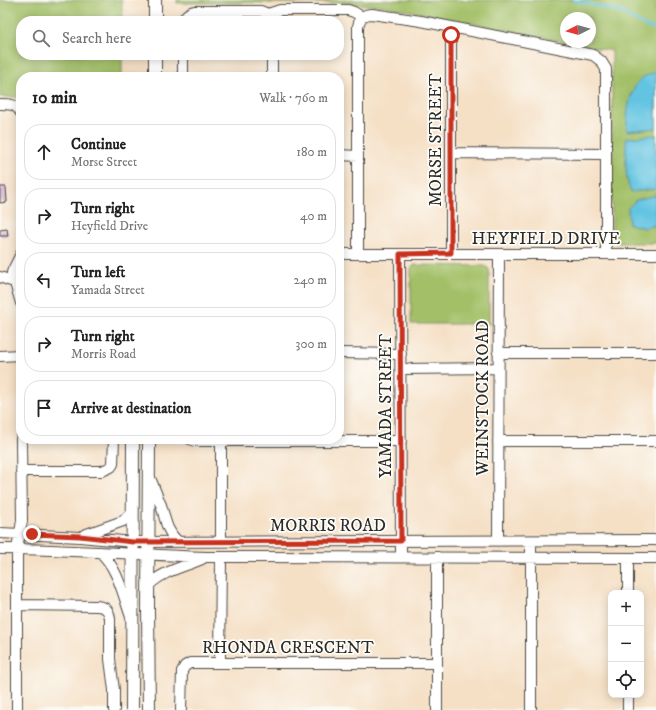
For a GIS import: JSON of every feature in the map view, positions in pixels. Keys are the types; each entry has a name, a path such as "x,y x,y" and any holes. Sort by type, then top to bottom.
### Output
{"main road":[{"path":"155,0 155,16"},
{"path":"155,60 155,72"},
{"path":"132,710 133,444"},
{"path":"148,710 149,444"}],"street":[{"path":"272,16 280,10 348,10 362,17"},
{"path":"186,16 190,12 195,11 261,11 267,16"},
{"path":"358,254 358,26 360,20 366,14 381,14 451,27 593,55 598,58 606,69 606,254"},
{"name":"MORSE STREET","path":"451,27 451,253"},
{"path":"183,60 183,72"},
{"path":"272,60 272,72"},
{"path":"0,104 16,106"},
{"path":"451,153 605,154"},
{"path":"344,155 358,156"},
{"name":"HEYFIELD DRIVE","path":"344,254 656,254"},
{"name":"YAMADA STREET","path":"400,254 401,557"},
{"name":"WEINSTOCK ROAD","path":"498,541 499,254"},
{"path":"0,276 16,268"},
{"path":"16,268 12,274 16,284"},
{"path":"0,276 16,284"},
{"path":"344,353 401,354"},
{"path":"498,353 656,353"},
{"path":"0,356 16,356"},
{"path":"401,369 498,368"},
{"path":"344,441 401,441"},
{"path":"498,441 656,441"},
{"path":"17,710 17,549 22,521 21,444"},
{"path":"21,471 106,470 113,464 114,444"},
{"path":"221,444 221,541"},
{"path":"149,476 161,506 166,526 178,542"},
{"path":"80,536 124,521 133,511"},
{"name":"MORRIS ROAD","path":"0,533 80,536 133,542 656,540"},
{"path":"531,541 531,710"},
{"name":"MORRIS ROAD","path":"0,549 206,557 656,558"},
{"path":"100,552 108,558 115,570 133,623"},
{"path":"148,586 155,578 163,574 206,557"},
{"path":"220,662 221,557"},
{"path":"436,710 437,557"},
{"path":"628,558 628,590"},
{"path":"17,605 102,606 107,609 110,619 110,658 114,690 114,710"},
{"name":"RHONDA CRESCENT","path":"181,710 182,671 185,666 195,662 437,663"},
{"path":"628,698 628,710"}],"green space":[{"path":"0,0 122,0 122,16 16,16 16,60 122,60 122,72 16,72 16,97 0,97"},
{"path":"177,0 656,0 656,243 616,243 612,240 612,51 596,48 596,12 560,12 560,41 384,6 339,3 177,3"},
{"path":"414,265 485,266 489,269 489,324 411,324 411,269"}],"water":[{"path":"656,72 656,128 627,131 629,103 634,88 642,78"},
{"path":"656,135 656,189 631,192 626,173 626,138"},
{"path":"656,195 656,225 645,228 629,224 628,208 636,200"}],"building":[{"path":"0,187 6,187 7,202 0,203"},
{"path":"7,229 8,236 0,236 0,230"}],"waterway":[{"path":"573,0 621,12 648,28 656,28"}],"route":[{"path":"32,534 80,536 133,542 401,541 400,254 451,253 451,35"}]}
